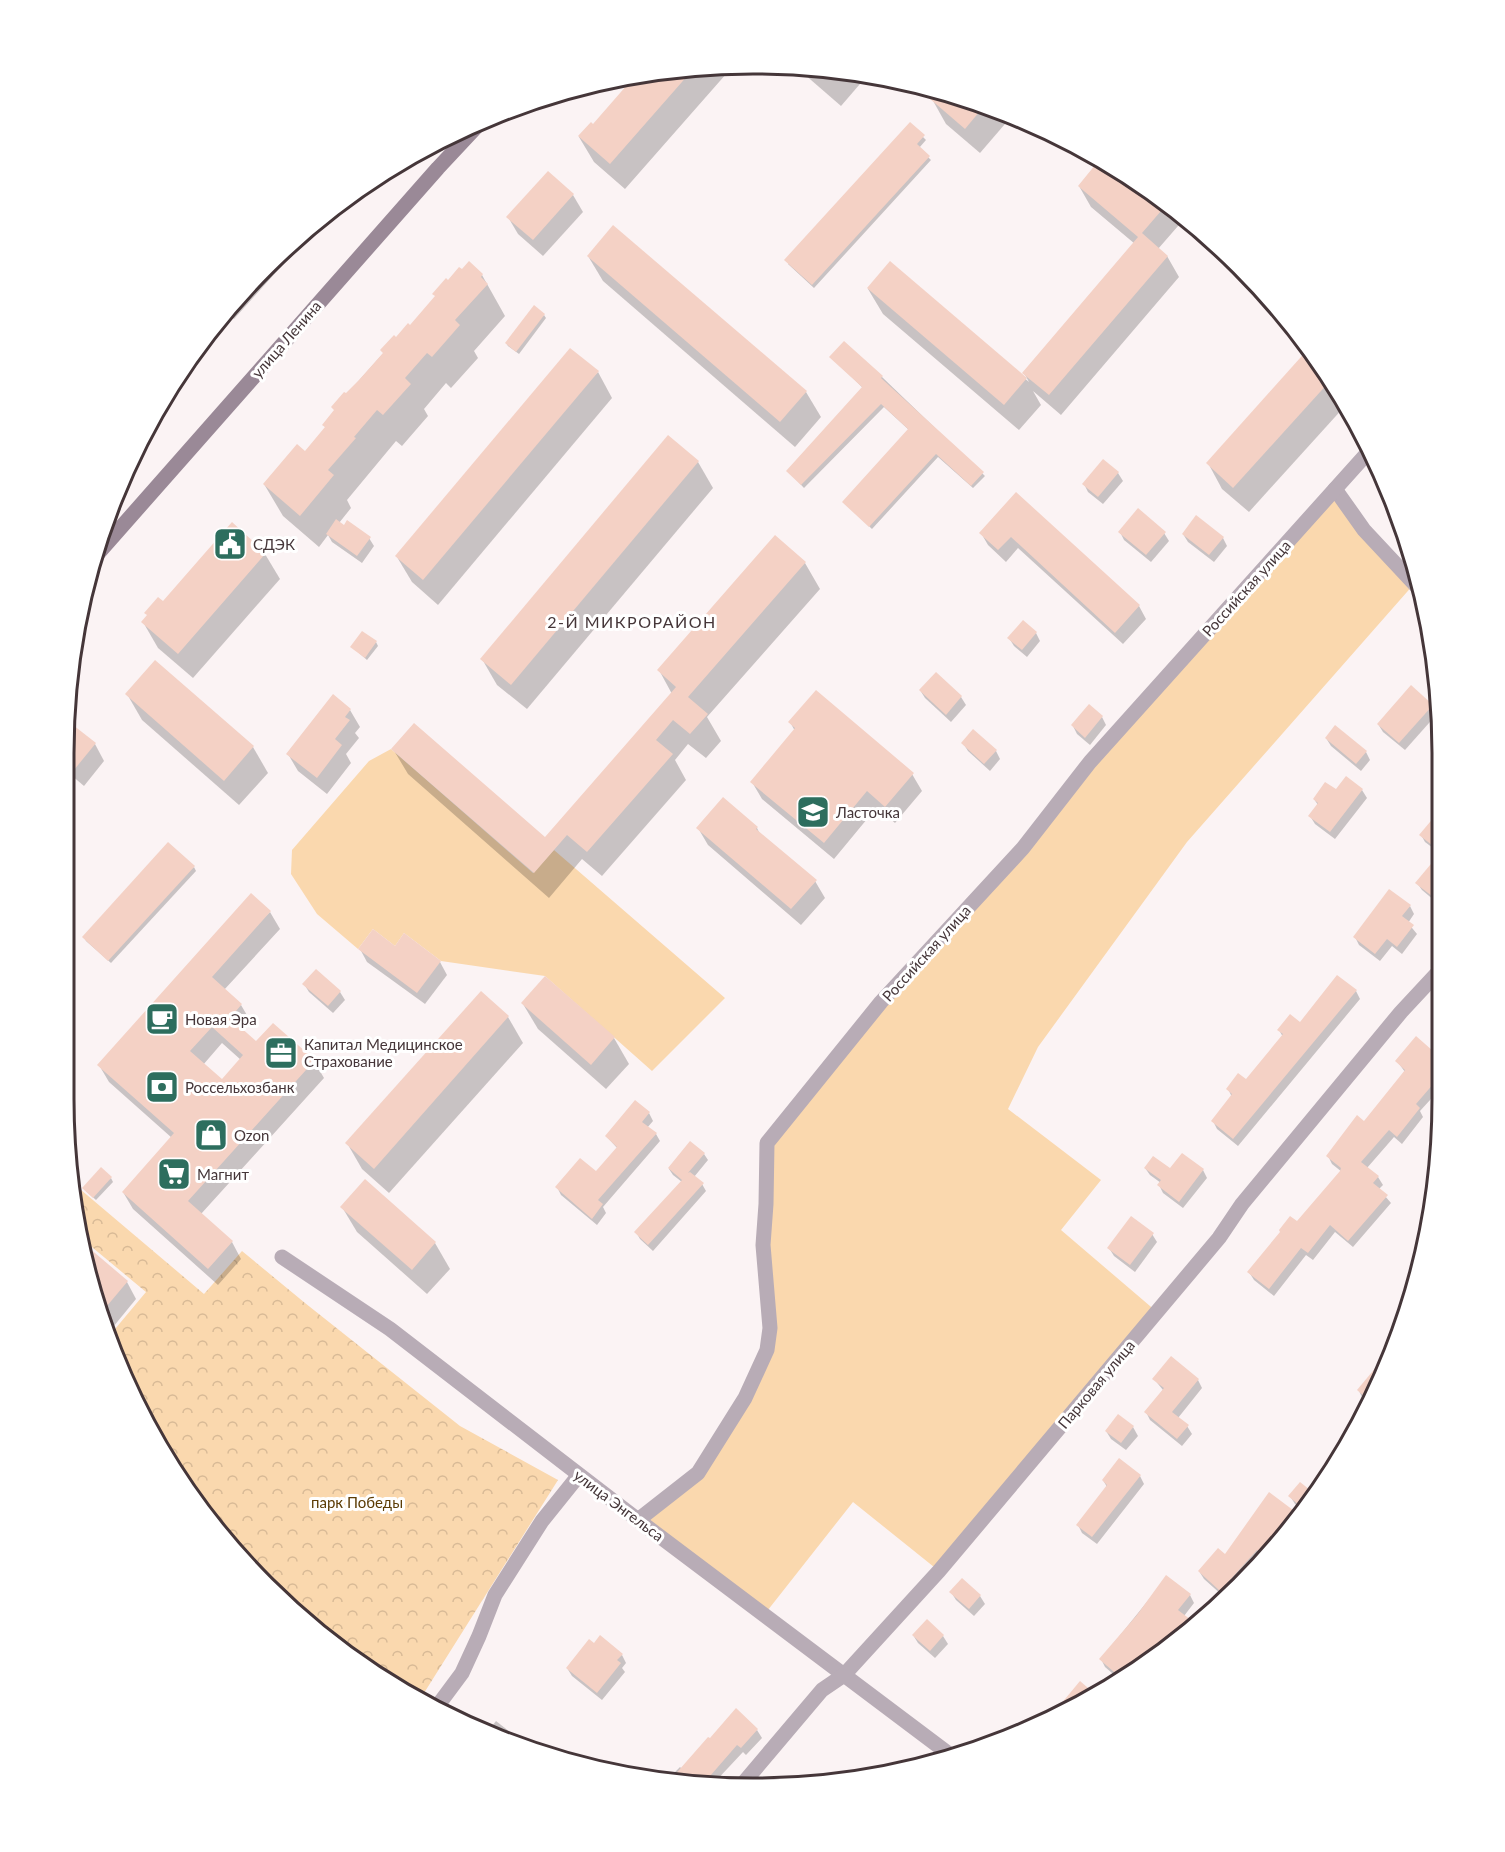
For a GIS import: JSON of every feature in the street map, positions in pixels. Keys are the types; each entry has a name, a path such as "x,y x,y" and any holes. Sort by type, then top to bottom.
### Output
{"street":[{"name":"улица Ленина","path":"107,543 467,137"},
{"name":"Российская улица","path":"638,1520 698,1473 745,1398 767,1350 770,1328 763,1245 767,1143 882,1002 1023,848 1090,762 1363,457"},
{"path":"1335,489 1364,530 1408,577"},
{"name":"Парковая улица","path":"748,1778 822,1690 844,1675 939,1571 1219,1238 1242,1204 1401,1012 1432,979"},
{"name":"улица Энгельса","path":"282,1257 390,1329 638,1520 944,1750"},
{"path":"440,1702 462,1673 495,1595 542,1521 579,1475"}],"green space":[{"path":"1335,489 1408,577 1411,588 1187,842 1038,1047 1008,1109 1101,1180 1061,1230 1157,1312 939,1571 853,1502 764,1615 638,1520 698,1473 767,1350 767,1143"},
{"path":"391,749 533,873 554,850 725,998 652,1071 545,976 441,961 404,933 395,946 373,929 358,949 317,914 291,874 292,850 369,761"},
{"name":"парк Победы","path":"79,1188 204,1294 242,1251 460,1426 558,1480 424,1693 375,1664 339,1638 272,1580 214,1513 188,1477 164,1439 144,1400 114,1330 146,1292 90,1246"}],"building":[{"path":"686,77 610,164 578,136 591,122 593,124 626,86"},
{"path":"928,97 979,113 965,129"},
{"path":"910,122 925,135 917,144 930,156 812,285 784,260"},
{"path":"1095,166 1156,207 1161,211 1142,233 1168,256 1049,395 1022,373 1138,237 1078,186"},
{"path":"548,171 574,194 533,240 506,217"},
{"path":"613,225 807,391 780,422 587,256"},
{"path":"469,261 483,274 481,277 488,284 455,320 460,325 432,357 427,353 405,378 411,384 383,415 377,410 354,437 356,438 328,470 334,475 300,516 263,484 297,444 305,451 325,427 322,425 334,410 331,407 383,353 380,350 408,323 410,325 435,296 432,294 446,278 448,280 459,267 462,269"},
{"path":"890,261 1027,378 1004,405 867,288"},
{"path":"534,305 545,314 516,352 505,343"},
{"path":"844,341 984,472 971,486 936,454 869,527 842,502 908,429 881,404 801,485 786,471 862,387 829,357"},
{"path":"570,348 599,371 423,580 395,556"},
{"path":"1303,355 1325,387 1233,488 1206,463"},
{"path":"668,435 699,461 511,685 480,659"},
{"path":"1103,459 1119,472 1098,497 1082,484"},
{"path":"1016,492 1140,605 1115,633 1011,537 998,550 979,533"},
{"path":"1138,508 1166,532 1146,555 1118,532"},
{"path":"1196,515 1224,537 1209,555 1182,534"},
{"path":"336,519 344,525 347,520 371,537 357,556 326,534"},
{"path":"232,522 266,553 178,654 141,622 147,615 144,613 158,597 163,601"},
{"path":"775,535 806,562 688,697 708,714 690,734 673,720 656,740 673,754 587,852 567,835 534,873 391,749 414,723 545,837 676,687 657,670"},
{"path":"1023,620 1037,632 1022,650 1007,638"},
{"path":"362,631 377,641 365,658 350,647"},
{"path":"155,660 254,746 224,781 125,694"},
{"path":"936,672 962,696 946,715 919,690"},
{"path":"1411,685 1429,702 1430,708 1399,743 1377,724"},
{"path":"816,690 914,773 885,807 867,791 824,843 750,782 795,728 788,722"},
{"path":"333,694 351,709 345,717 350,720 335,739 342,745 317,778 286,754"},
{"path":"1089,704 1103,716 1085,738 1071,725"},
{"path":"1335,725 1367,751 1356,764 1325,738"},
{"path":"75,726 96,743 74,770"},
{"path":"973,729 997,750 984,764 961,743"},
{"path":"1346,776 1363,789 1330,832 1308,816 1318,803 1313,799 1325,782 1336,789"},
{"path":"723,797 758,827 756,829 817,880 791,909 696,828"},
{"path":"1432,820 1432,845 1419,835"},
{"path":"168,842 195,866 108,961 82,937"},
{"path":"1432,863 1432,896 1415,883"},
{"path":"1389,889 1411,905 1402,916 1414,925 1397,947 1387,939 1375,954 1353,937"},
{"path":"251,893 271,911 212,977 242,1004 230,1018 256,1041 273,1023 315,1060 188,1201 233,1241 208,1269 122,1192 174,1133 97,1065","holes":["212,1027 243,1055 222,1079 190,1051"]},
{"path":"373,929 395,946 404,933 441,961 417,993 358,949"},
{"path":"316,969 341,991 328,1006 302,984"},
{"path":"1337,975 1357,990 1233,1139 1211,1121 1232,1094 1226,1089 1238,1073 1246,1079 1283,1034 1277,1030 1290,1014 1300,1022"},
{"path":"545,976 615,1037 591,1065 521,1003"},
{"path":"481,991 509,1016 374,1169 345,1143"},
{"path":"1416,1036 1432,1050 1432,1085 1416,1104 1420,1108 1397,1137 1389,1130 1361,1162 1379,1176 1373,1183 1388,1195 1348,1241 1330,1225 1308,1253 1301,1248 1269,1289 1247,1272 1280,1232 1279,1230 1290,1216 1297,1221 1340,1171 1341,1168 1326,1156 1357,1115 1364,1121 1405,1070 1395,1061"},
{"path":"635,1100 650,1112 642,1122 657,1133 598,1200 603,1204 592,1219 555,1187 580,1158 596,1171 617,1147 605,1136"},
{"path":"690,1141 705,1153 688,1173 690,1172 704,1183 648,1245 634,1232 682,1180 668,1168"},
{"path":"1182,1153 1204,1169 1179,1202 1157,1185 1161,1180 1144,1168 1153,1156 1170,1168"},
{"path":"101,1167 112,1177 93,1198 82,1188"},
{"path":"365,1179 436,1242 412,1270 340,1207"},
{"path":"1131,1216 1154,1233 1130,1265 1107,1248"},
{"path":"91,1250 128,1281 107,1306"},
{"path":"1171,1356 1199,1379 1172,1412 1189,1425 1177,1439 1144,1412 1164,1388 1152,1379"},
{"path":"1376,1367 1363,1395 1357,1390"},
{"path":"1118,1414 1134,1426 1121,1443 1105,1431"},
{"path":"1119,1458 1141,1475 1092,1537 1076,1525 1107,1485 1102,1480"},
{"path":"1300,1482 1308,1489 1298,1504 1288,1496"},
{"path":"1269,1492 1293,1510 1263,1547 1259,1552 1257,1550 1220,1591 1198,1571 1218,1548 1225,1554"},
{"path":"1166,1575 1191,1594 1178,1610 1189,1619 1115,1673 1099,1659 1137,1615"},
{"path":"962,1578 981,1595 969,1609 949,1592"},
{"path":"927,1619 944,1635 930,1651 912,1635"},
{"path":"600,1635 623,1654 617,1660 621,1663 597,1693 566,1668 589,1639 594,1643"},
{"path":"1080,1681 1090,1689 1061,1704"},
{"path":"736,1708 758,1729 741,1748 737,1745 709,1777 675,1774 708,1737 710,1738"}],"place":[{"name":"СДЭК","path":"230,544"},
{"name":"Ласточка","path":"813,812"},
{"name":"Новая Эра","path":"162,1019"},
{"name":"Капитал Медицинское Страхование","path":"281,1053"},
{"name":"Россельхозбанк","path":"162,1087"},
{"name":"Ozon","path":"211,1135"},
{"name":"Магнит","path":"174,1174"}],"district":[{"name":"2-Й МИКРОРАЙОН","path":"632,621"}]}
